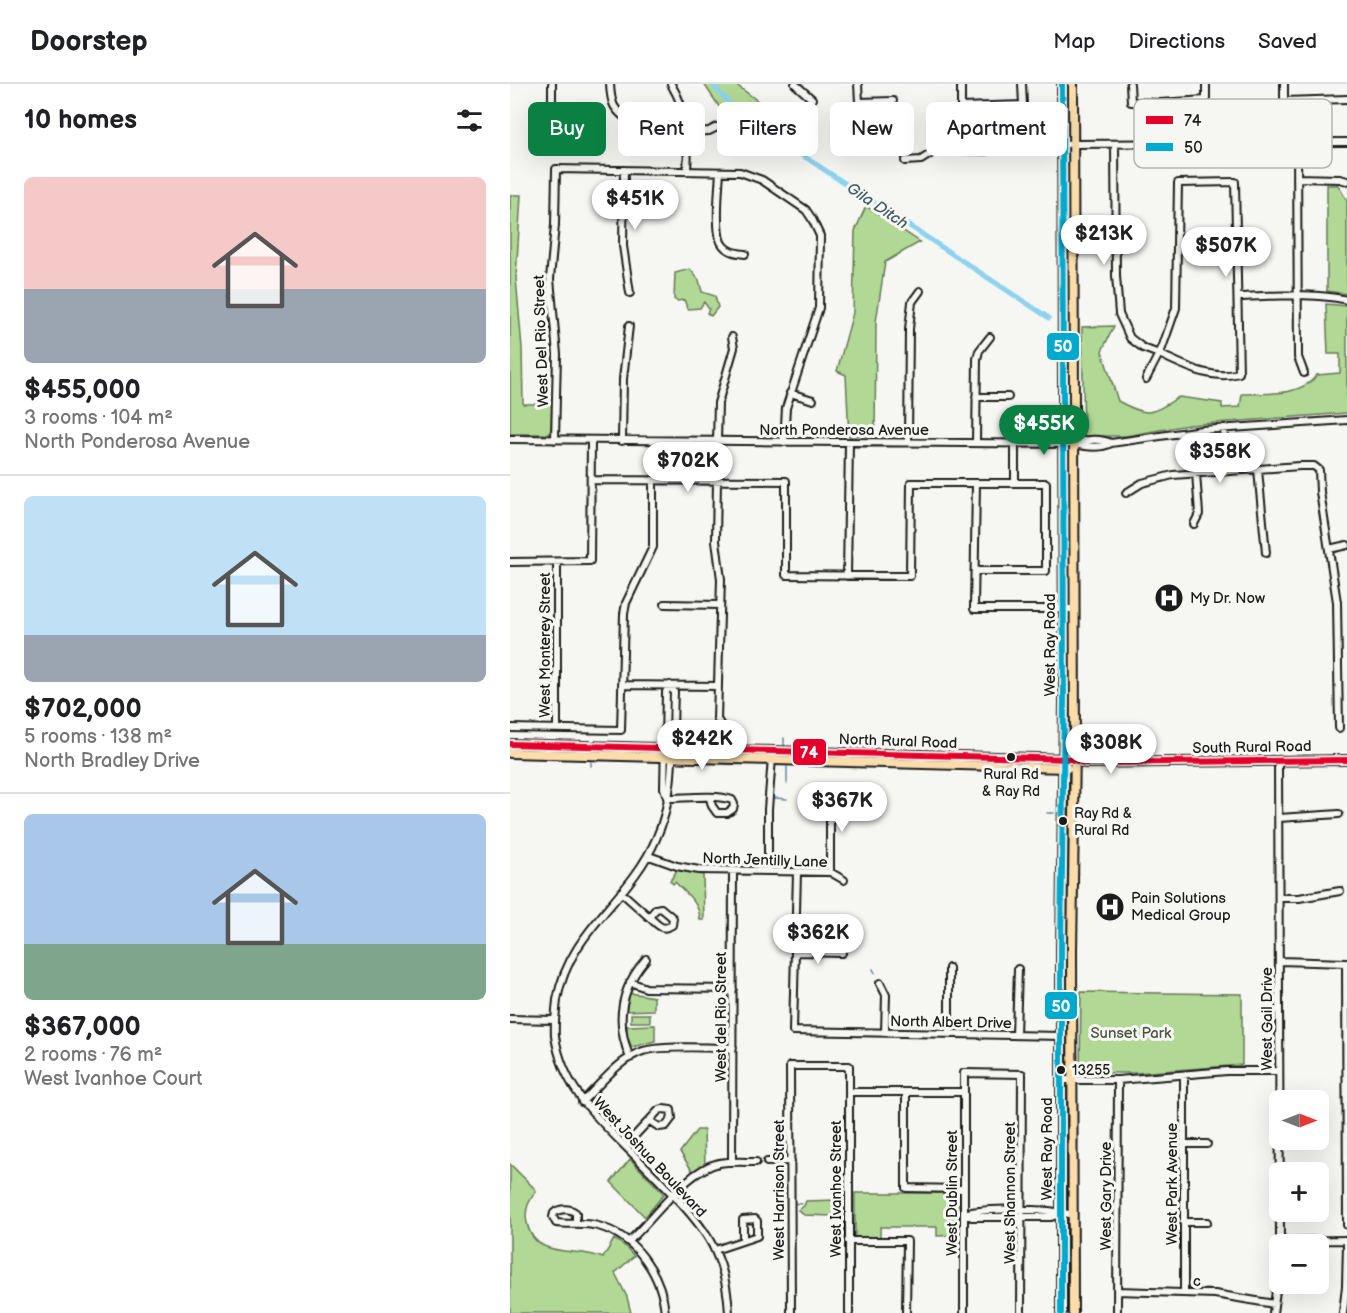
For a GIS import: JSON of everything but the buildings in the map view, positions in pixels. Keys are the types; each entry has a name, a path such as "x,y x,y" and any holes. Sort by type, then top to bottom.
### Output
{"main road":[{"name":"West Ray Road","path":"1062,84 1068,144"},
{"name":"West Ray Road","path":"1061,1313 1061,917 1070,763 1075,609 1069,444 1068,144 1073,84"},
{"name":"West Ray Road","path":"1069,444 1064,610 1070,763 1072,918 1073,1313"},
{"name":"North Rural Road","path":"510,744 771,760 1070,763"},
{"name":"North Rural Road","path":"510,753 772,751 1070,763"},
{"name":"South Rural Road","path":"1070,763 1347,759"},
{"path":"1061,917 1072,918"}],"street":[{"path":"552,84 552,102"},
{"path":"610,84 611,100 618,113"},
{"path":"671,84 681,102"},
{"path":"795,84 812,99"},
{"path":"858,84 858,102 892,101"},
{"path":"961,84 961,102"},
{"path":"1022,84 1023,102"},
{"path":"1130,84 1131,102 1134,102"},
{"path":"1332,99 1347,99"},
{"path":"705,131 717,127"},
{"path":"1068,144 1134,144"},
{"path":"1115,144 1116,276 1119,314 1130,338 1143,348 1159,354 1201,373 1230,376 1239,373 1235,182 1178,183 1176,308 1171,327 1159,354 1146,379"},
{"path":"687,171 688,156"},
{"path":"905,161 921,160 928,156"},
{"path":"1297,168 1298,357 1304,373"},
{"name":"West Del Rio Street","path":"555,440 557,354 550,279 555,225 556,169 624,170"},
{"path":"630,293 623,239 624,170 740,172 762,180 806,210 817,228 821,245 819,308 790,393 785,416 784,442"},
{"path":"720,172 718,231 721,242 734,253 745,254"},
{"path":"1297,178 1340,179 1347,182"},
{"path":"908,442 909,329 912,302 920,291"},
{"path":"1239,297 1298,296 1347,300"},
{"path":"622,441 623,379 629,326"},
{"path":"717,441 718,403 734,348 732,337"},
{"path":"976,443 977,359 979,351 990,337"},
{"path":"790,393 813,400"},
{"path":"976,397 1008,397"},
{"name":"North Ponderosa Avenue","path":"510,440 1015,444 1069,444 1083,440 1104,440 1111,443 1224,428 1347,420"},
{"path":"1224,428 1227,471"},
{"path":"510,562 590,561 591,441"},
{"path":"847,576 849,442"},
{"path":"1015,444 1015,483"},
{"path":"1126,493 1142,483 1173,475 1300,466 1314,466 1318,470 1337,602 1339,728"},
{"path":"1258,470 1266,553"},
{"path":"1194,524 1199,514 1196,473"},
{"path":"591,480 786,482 786,575 847,576 910,576 911,483 1046,483 1046,571 975,571"},
{"path":"510,728 621,730 624,614 626,603 653,547 653,480"},
{"path":"717,481 716,532 720,572 717,719 723,729"},
{"path":"976,483 974,609 1075,609"},
{"path":"1329,549 1347,545"},
{"name":"West Monterey Street","path":"557,562 557,728"},
{"path":"665,604 720,605"},
{"path":"622,684 718,686"},
{"name":"West Joshua Boulevard","path":"670,685 674,692 664,788 667,798 661,828 649,856 595,921 574,951 564,972 554,1020 564,1069 582,1102 694,1218 715,1250 722,1271 729,1313"},
{"path":"768,871 768,809 772,751"},
{"name":"West Gail Drive","path":"1278,760 1280,1234"},
{"path":"667,798 710,798"},
{"path":"824,802 830,815 830,872"},
{"path":"1279,818 1339,814"},
{"name":"North Jentilly Lane","path":"649,856 699,870 830,872 844,880"},
{"name":"West del Rio Street","path":"732,1162 733,871"},
{"path":"797,872 795,952 843,953"},
{"path":"1279,898 1299,898 1340,891"},
{"path":"621,892 649,917"},
{"name":"North Albert Drive","path":"795,952 793,1031 1061,1036"},
{"path":"630,1058 623,1041 621,1008 630,982 646,959"},
{"path":"1280,961 1346,963 1347,1225"},
{"path":"950,968 950,1033"},
{"path":"1016,1035 1017,969"},
{"path":"630,982 645,988 733,989"},
{"path":"879,983 886,995 885,1032"},
{"path":"510,1019 554,1020"},
{"path":"841,1023 841,1031"},
{"path":"582,1102 630,1058 644,1051 662,1048 733,1048"},
{"name":"West Ivanhoe Street","path":"790,1066 849,1066 849,1313"},
{"name":"West Harrison Street","path":"790,1066 791,1313"},
{"path":"1060,1080 1118,1080 1227,1071 1279,1071"},
{"name":"West Shannon Street","path":"964,1073 1022,1074 1021,1313"},
{"name":"West Dublin Street","path":"964,1073 964,1313"},
{"name":"West Park Avenue","path":"1184,1075 1184,1293"},
{"name":"West Gary Drive","path":"1117,1313 1118,1080"},
{"path":"849,1092 964,1092"},
{"path":"906,1092 906,1188 964,1189"},
{"path":"625,1146 650,1121"},
{"path":"1184,1144 1207,1144"},
{"path":"767,1162 791,1161"},
{"path":"629,1241 688,1181 705,1168 732,1162 756,1162"},
{"path":"964,1215 972,1212 1051,1217 1072,1214"},
{"path":"1183,1222 1207,1222"},
{"path":"576,1223 606,1229 629,1241 653,1272 663,1296 665,1313"},
{"path":"715,1250 743,1240"},
{"path":"848,1241 907,1241 906,1313"},
{"path":"1329,1241 1347,1241 1343,1313"},
{"name":"c","path":"1117,1291 1215,1294 1274,1304"},
{"name":"West Gail Drive","path":"1273,1313 1275,1294"}],"green space":[{"path":"704,84 735,84 759,102 717,102"},
{"path":"1327,185 1338,185 1347,201 1347,294 1327,291"},
{"path":"510,195 521,195 516,278 522,348 523,404 552,404 551,430 548,434 510,434"},
{"path":"866,206 920,242 885,262 876,322 875,435 849,436 846,375 837,371 853,313 855,231"},
{"path":"690,269 699,280 702,292 715,296 718,307 711,316 707,313 709,309 704,302 700,308 688,309 684,300 674,299 675,273"},
{"path":"1326,304 1347,306 1347,413 1188,425 1126,436 1084,436 1082,327 1114,326 1102,351 1118,401 1144,412 1156,410 1179,397 1222,403 1222,408 1240,407 1242,394 1293,390 1310,382 1317,375 1340,373 1340,354 1328,354"},
{"path":"677,870 703,875 704,920 700,920 698,908 692,899 675,882 673,884 670,881"},
{"name":"Sunset Park","path":"1081,992 1242,994 1242,1065 1136,1073 1080,1073"},
{"path":"630,993 654,997 654,1010 625,1011"},
{"path":"631,1014 650,1014 650,1022 631,1022"},
{"path":"655,1025 655,1041 632,1047 627,1037 627,1026"},
{"path":"697,1130 704,1130 705,1168 695,1175 680,1152"},
{"path":"630,1159 664,1194 645,1217 611,1182"},
{"path":"510,1164 536,1192 527,1206 526,1219 531,1235 539,1243 548,1248 603,1258 614,1239 634,1256 615,1273 627,1297 631,1313 510,1313"},
{"path":"855,1193 959,1193 959,1235 937,1236 937,1227 880,1227 880,1238 855,1238"},
{"path":"836,1200 838,1207 833,1216 804,1215 798,1210 804,1206 806,1201"}],"waterway":[{"name":"Gila Ditch","path":"713,84 740,114 1049,318"},
{"path":"1048,345 1056,345"},
{"path":"1040,432 1040,437"},
{"path":"784,738 784,746"},
{"path":"955,741 955,748"},
{"path":"1091,743 1091,751"},
{"path":"591,761 591,766"},
{"path":"787,767 787,783"},
{"path":"775,798 787,799"},
{"path":"1047,813 1054,813"},
{"path":"873,969 875,973"},
{"path":"792,1203 802,1204"}],"transit line":[{"name":"50","path":"1061,1313 1064,701 1062,84"},
{"name":"74","path":"510,744 1070,759 1085,763 1347,760"}],"place":[{"name":"My Dr. Now","path":"1169,598"},
{"name":"Rural Rd & Ray Rd","path":"1011,757"},
{"name":"Ray Rd & Rural Rd","path":"1063,821"},
{"name":"Pain Solutions Medical Group","path":"1110,907"},
{"name":"13255","path":"1061,1070"}]}
